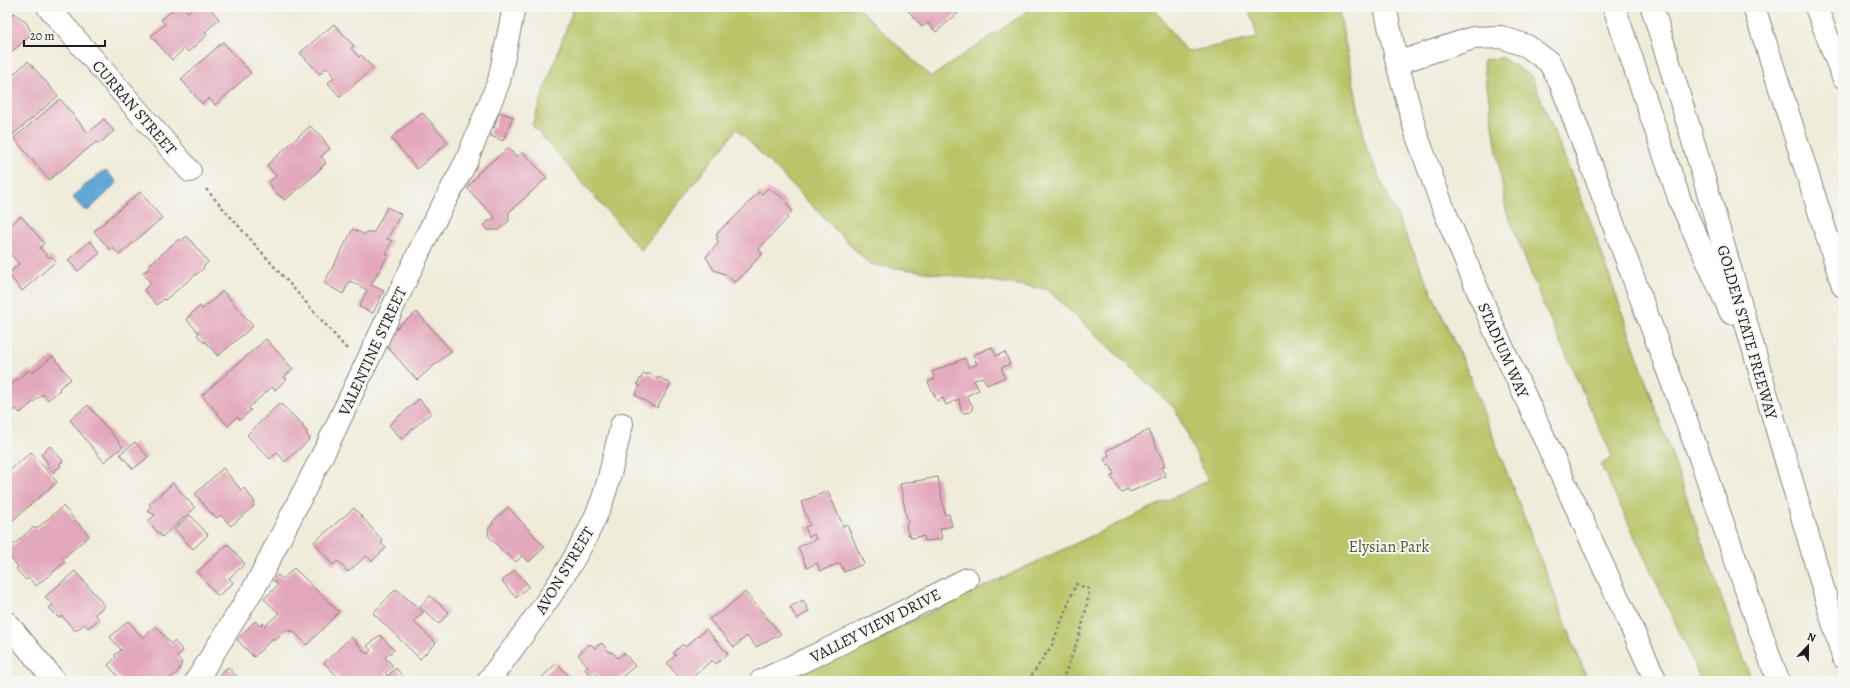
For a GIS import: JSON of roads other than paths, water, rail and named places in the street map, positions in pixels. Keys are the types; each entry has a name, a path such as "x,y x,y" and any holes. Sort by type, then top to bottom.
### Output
{"main road":[{"name":"CURRAN STREET","path":"48,7 190,171"},
{"name":"VALENTINE STREET","path":"196,681 257,583 328,444 429,231 466,162 499,81 514,7"},
{"name":"STADIUM WAY","path":"1385,7 1397,63 1417,136 1472,279 1656,681"},
{"path":"1614,7 1680,201 1761,380"},
{"name":"GOLDEN STATE FREEWAY","path":"1652,7 1691,134 1761,380 1843,658"},
{"path":"1754,7 1843,286"},
{"path":"1816,7 1843,77"},
{"path":"1397,63 1474,38 1501,37 1528,46 1549,62 1561,84 1575,120 1692,437 1778,681"},
{"name":"AVON STREET","path":"488,681 530,626 581,546 602,500 622,424"},
{"name":"VALLEY VIEW DRIVE","path":"761,681 860,634 967,579"},
{"path":"7,622 55,681"}],"water":[{"path":"106,171 117,182 116,184 89,210 84,210 74,199 74,195 101,172"}],"park label":[{"name":"Elysian Park","path":"1389,546"}]}
